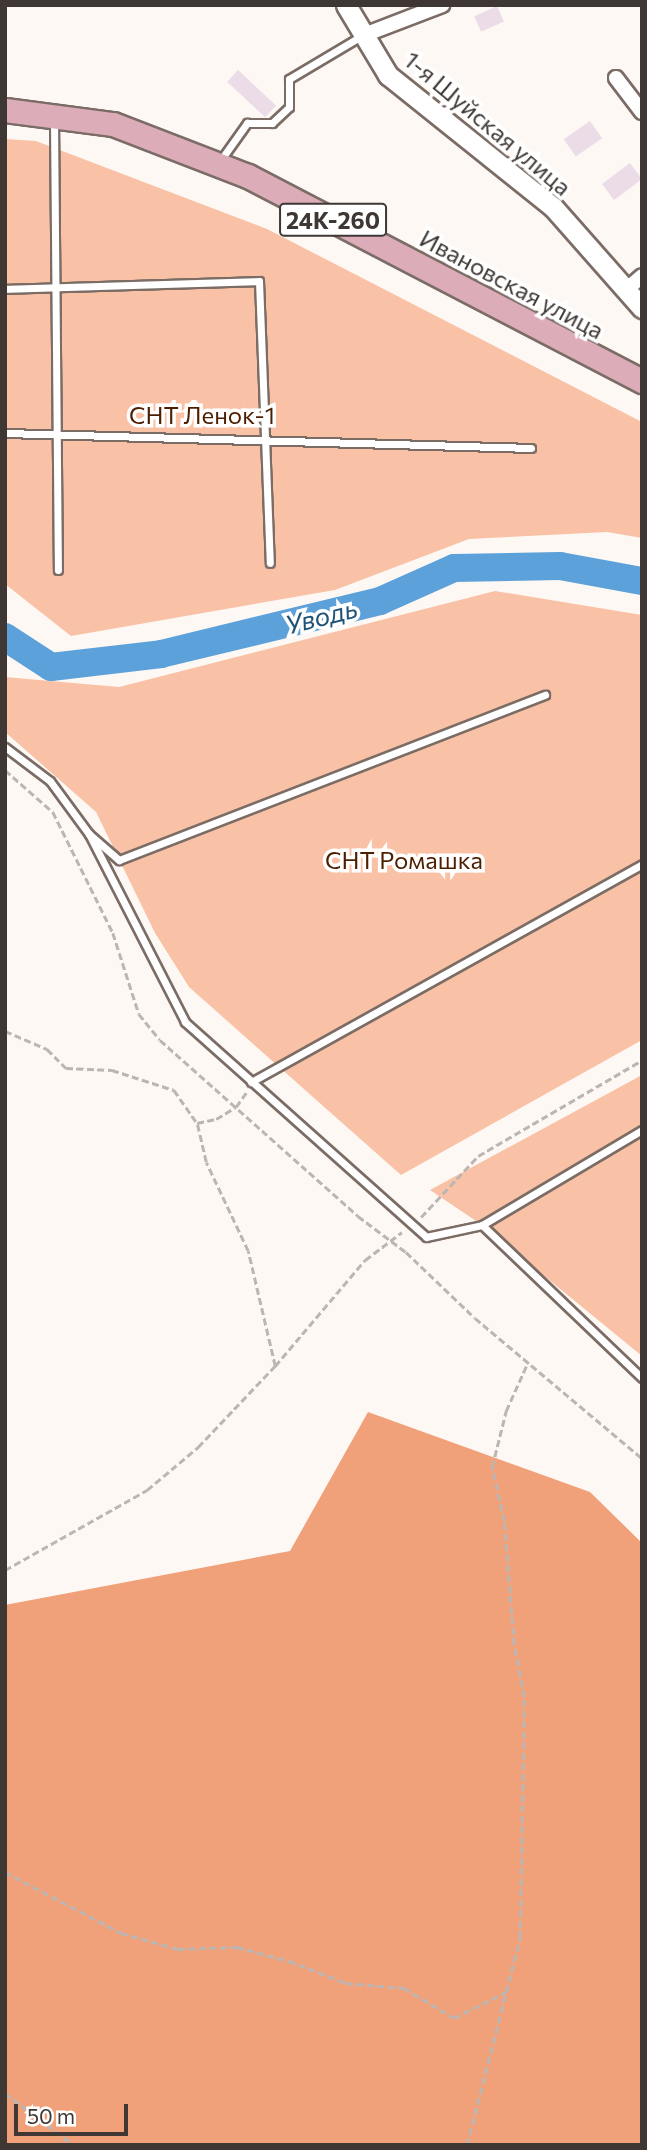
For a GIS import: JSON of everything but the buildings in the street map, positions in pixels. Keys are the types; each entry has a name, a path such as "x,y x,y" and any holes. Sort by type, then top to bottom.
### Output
{"main road":[{"name":"Ивановская улица","path":"5,110 113,124 248,176 642,381"}],"street":[{"name":"1-я Шуйская улица","path":"346,5 388,75 553,207 642,308"},
{"path":"364,35 442,5"},
{"path":"616,78 642,111"},
{"path":"626,290 642,276"}],"lane":[{"path":"218,164 247,122 272,122 289,107 289,79 364,35"},
{"path":"54,116 58,570"},
{"path":"5,289 259,281 270,563"},
{"path":"5,433 531,448"},
{"path":"89,834 120,860 545,695"},
{"path":"5,747 50,781 89,834 184,1022 426,1237 482,1225 642,1130"},
{"path":"251,1082 642,864"},
{"path":"482,1225 642,1378"}],"path":[{"path":"5,770 54,812 113,933 139,1014 160,1040 528,1362 642,1458"},
{"path":"5,1031 47,1049 66,1068 112,1070 174,1090 197,1123 206,1162 248,1251 275,1366"},
{"path":"5,1570 147,1490 198,1447 275,1366 365,1260 389,1239 413,1225 478,1156 642,1060"},
{"path":"197,1123 216,1119 236,1107 251,1082"},
{"path":"467,2145 520,1938 524,1698 513,1645 504,1521 492,1466 506,1411 528,1362"},
{"path":"5,1872 121,1933 178,1949 237,1947 345,1983 404,1988 454,2018 506,1992"},
{"path":"5,2093 74,2145"}],"green space":[{"name":"СНТ Ленок-1","path":"5,139 36,141 267,229 642,422 642,538 607,532 469,539 335,590 71,636 5,584"},
{"name":"СНТ Ромашка","path":"495,591 642,615 642,1040 401,1175 189,987 155,933 96,812 5,732 5,677 119,687"},
{"path":"642,1075 642,1356 482,1225 430,1190"}],"shaded area":[{"path":"368,1412 590,1492 642,1543 642,2145 5,2145 5,1605 290,1551"}],"waterway":[{"name":"Уводь","path":"5,637 51,667 161,654 380,601 454,568 560,566 642,581"}]}
